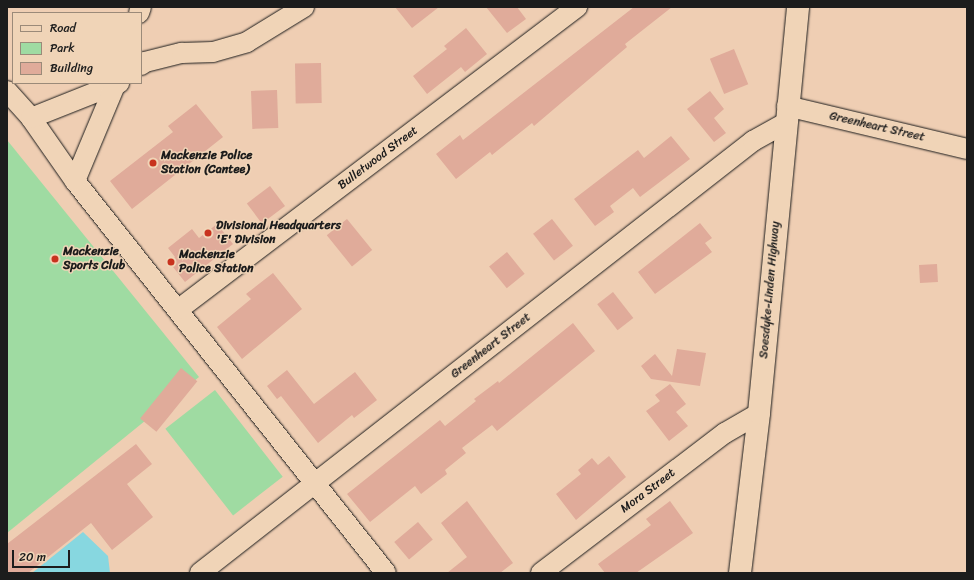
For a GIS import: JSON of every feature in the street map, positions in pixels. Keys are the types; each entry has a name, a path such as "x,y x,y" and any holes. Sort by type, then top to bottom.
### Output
{"main road":[{"name":"Soesdyke-Linden Highway","path":"740,573 759,413 786,114 798,7"}],"street":[{"path":"142,64 145,62 182,53 213,52 247,42 304,7"},
{"name":"Bulletwood Street","path":"179,309 577,7"},
{"path":"75,181 117,84"},
{"path":"31,118 117,84"},
{"path":"7,91 31,118 75,181 179,309 386,573"},
{"name":"Greenheart Street","path":"200,573 786,114 967,149"},
{"name":"Mora Street","path":"541,573 724,433 759,413"}],"green space":[{"name":"Mackenzie Sports Club","path":"7,140 199,377 7,533"},
{"path":"215,390 283,477 233,515 165,429"}],"water":[{"path":"83,532 108,556 110,573 32,573"}],"building":[{"path":"395,7 439,7 412,28"},
{"path":"486,7 517,7 526,19 507,33"},
{"path":"634,7 672,7 625,44 627,47 534,126 532,123 492,155 490,152 456,179 436,154 460,135 463,140"},
{"path":"466,28 487,54 465,72 461,67 427,94 413,76 447,49 444,46"},
{"path":"734,49 748,84 724,94 710,59"},
{"path":"295,63 321,63 322,103 296,103"},
{"path":"277,90 278,128 252,129 251,91"},
{"path":"710,91 724,109 714,118 726,133 714,142 687,109"},
{"path":"196,104 223,137 132,209 110,181 173,132 168,126"},
{"path":"671,136 690,159 640,197 633,188 610,206 614,212 595,226 574,199 638,150 644,158"},
{"path":"270,186 285,206 262,223 247,203"},
{"path":"347,219 372,250 352,266 327,235"},
{"path":"552,219 573,246 554,261 533,234"},
{"path":"700,223 712,238 705,243 712,252 655,294 638,272"},
{"path":"217,224 233,244 185,282 169,262 175,257 168,248 192,229 199,238"},
{"path":"507,252 525,274 507,288 489,266"},
{"path":"937,264 938,282 920,283 919,265"},
{"path":"273,273 302,309 242,359 217,327 251,299 246,294"},
{"path":"613,292 633,318 618,330 597,304"},
{"path":"573,323 595,351 497,431 492,425 462,448 466,453 445,470 447,474 421,494 415,486 370,522 347,494 440,420 445,426 476,401 474,399 498,381 499,383"},
{"path":"677,349 706,353 700,386 651,379 641,366 655,354 672,376"},
{"path":"181,368 197,381 156,432 140,419"},
{"path":"287,370 314,404 355,372 377,400 354,418 352,415 318,443 281,396 277,399 267,386"},
{"path":"670,384 686,404 676,412 688,426 669,441 646,411 660,401 655,395"},
{"path":"136,444 152,464 127,484 153,517 112,550 91,523 28,573 7,573 7,544"},
{"path":"609,456 626,477 576,520 556,494 581,474 578,470 592,458 598,465"},
{"path":"467,501 513,563 500,573 447,573 467,557 441,523"},
{"path":"670,501 693,533 636,573 605,573 598,564 651,525 646,519"},
{"path":"418,522 433,540 409,560 394,542"}],"place":[{"name":"Mackenzie Police Station (Cantee)","path":"153,163"},
{"name":"Divisional Headquarters 'E' Division","path":"208,233"},
{"name":"Mackenzie Sports Club","path":"55,259"},
{"name":"Mackenzie Police Station","path":"171,262"}]}
